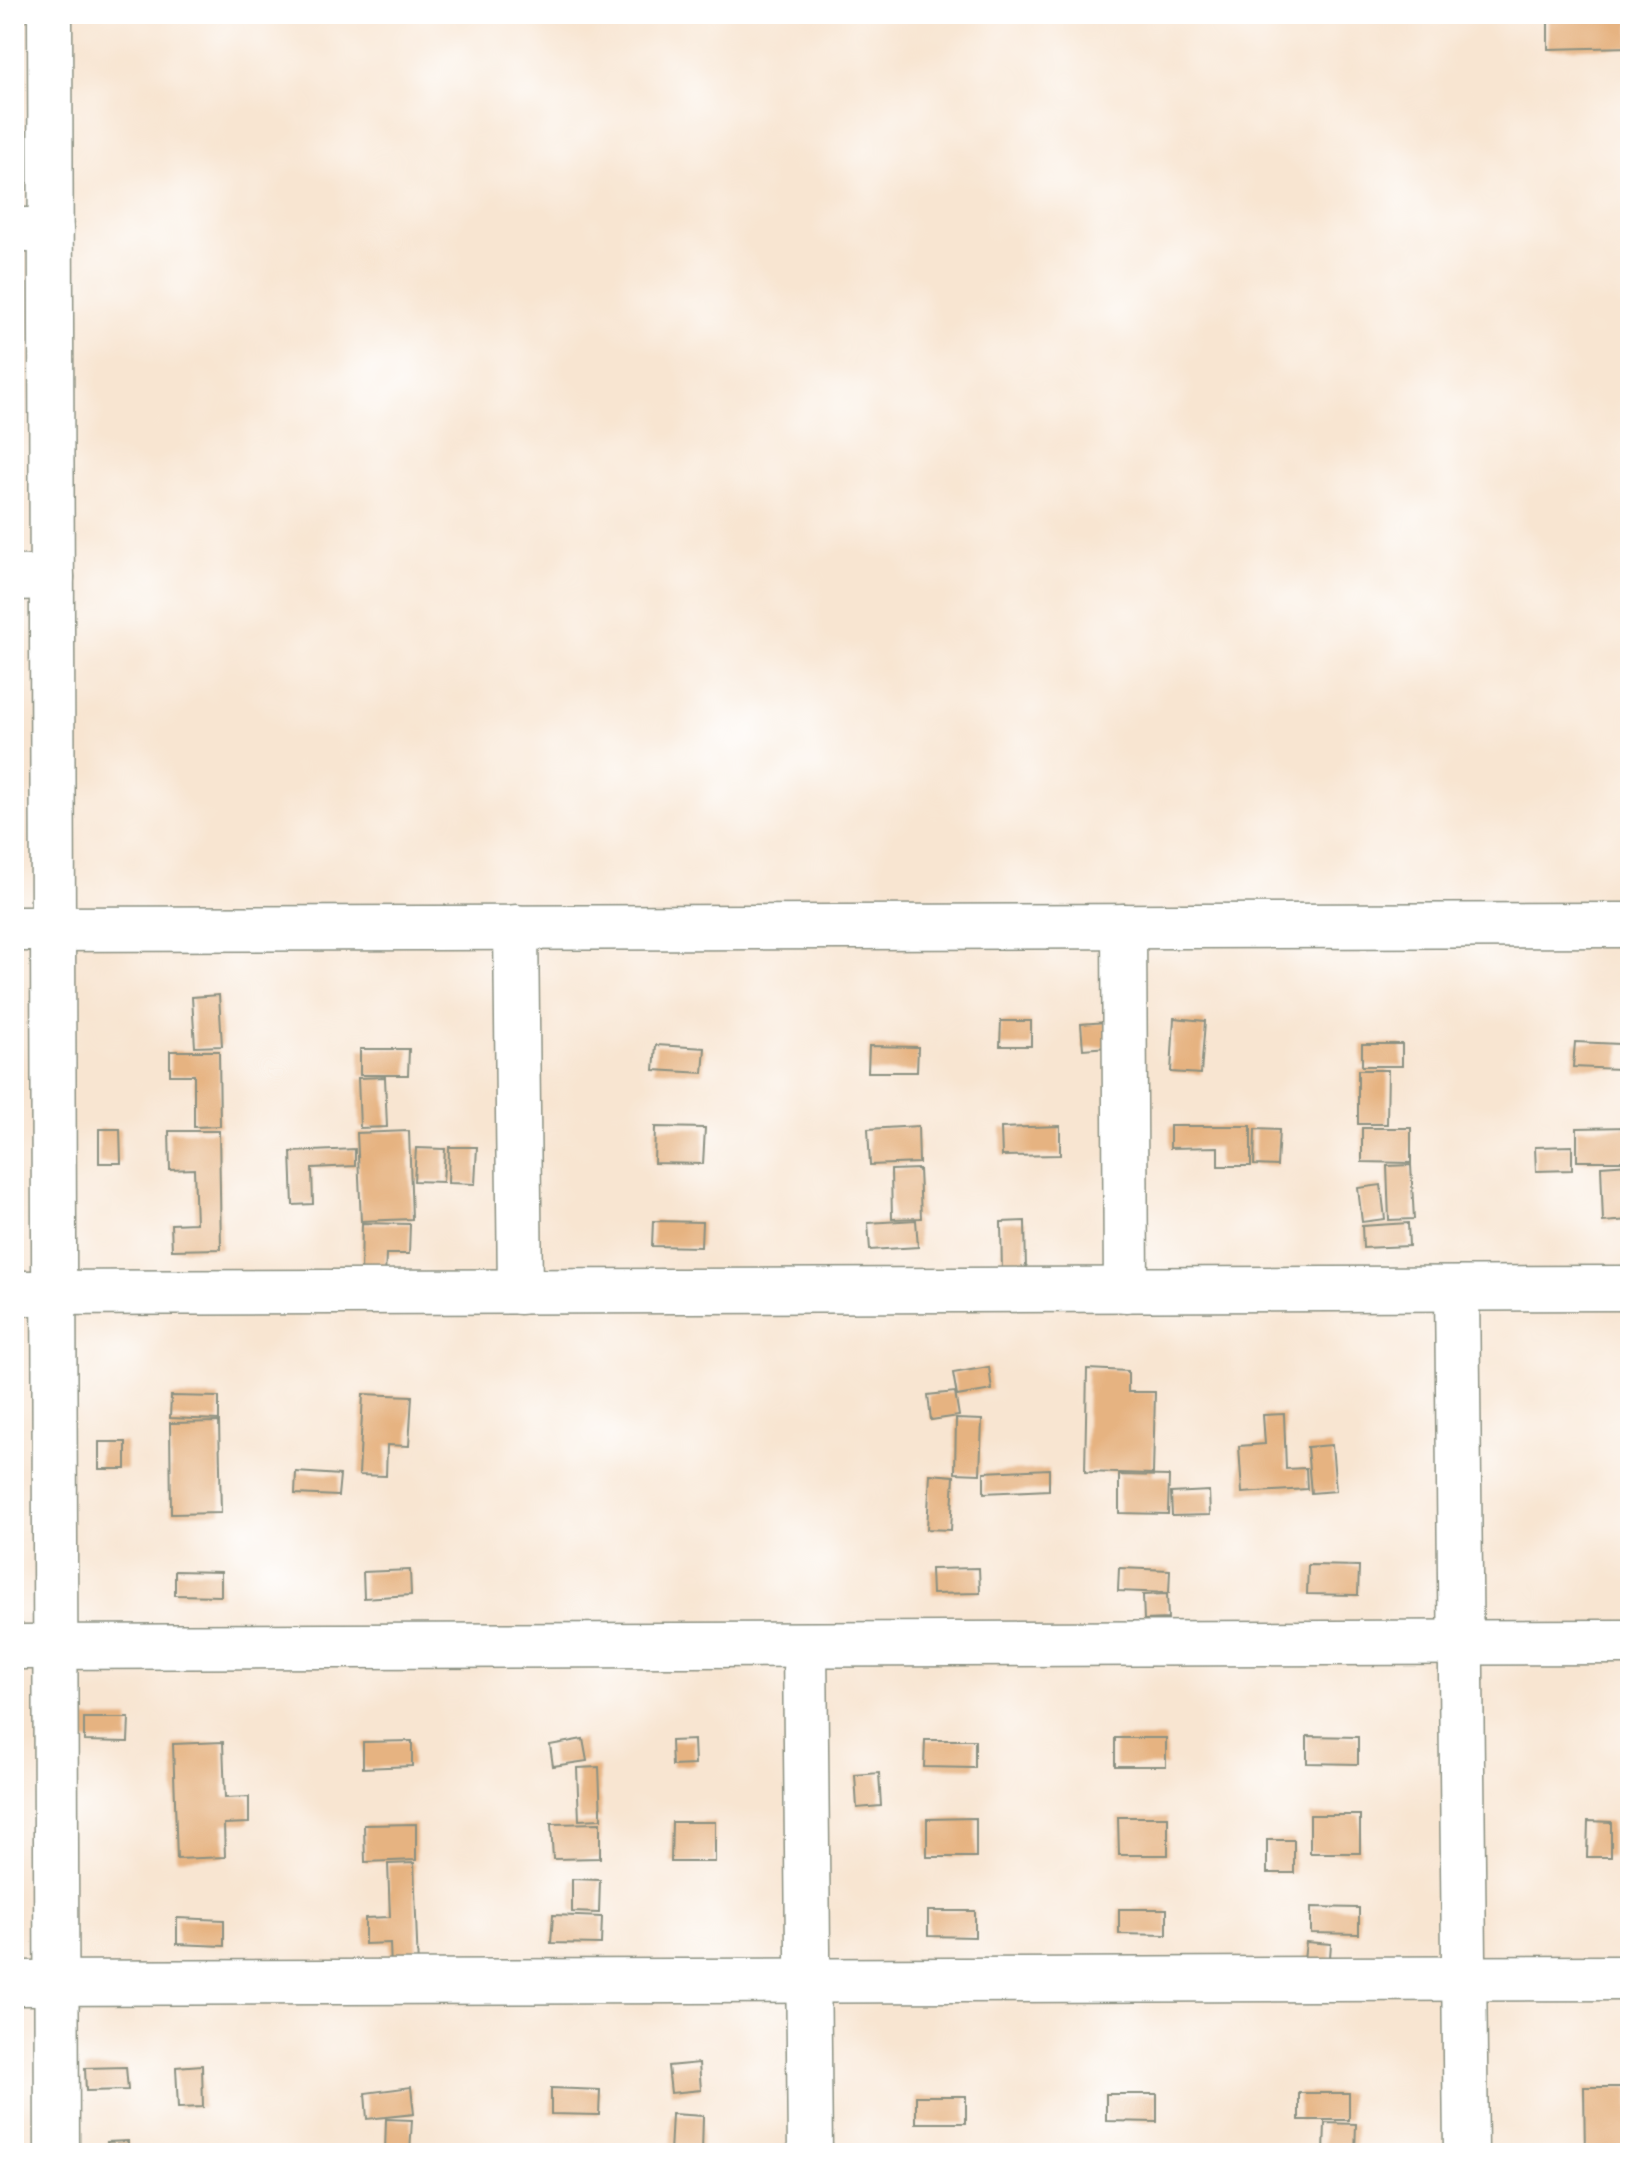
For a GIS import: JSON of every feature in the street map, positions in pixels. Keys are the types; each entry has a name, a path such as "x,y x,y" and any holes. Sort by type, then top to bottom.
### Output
{"street":[{"path":"50,14 33,230 35,1647 57,1983 57,2153"},
{"path":"34,929 1630,925"},
{"path":"1124,926 1126,1290"},
{"path":"516,927 520,1292"},
{"path":"34,1293 1630,1288"},
{"path":"1457,1289 1466,2153"},
{"path":"35,1647 1630,1642"},
{"path":"805,1645 810,2153"},
{"path":"14,1983 1630,1978"}],"building":[{"path":"1548,14 1630,14 1630,47 1548,49"},
{"path":"219,995 222,1046 195,1047 192,997"},
{"path":"1174,1018 1205,1021 1201,1074 1171,1072"},
{"path":"1001,1021 1031,1021 1031,1046 1000,1046"},
{"path":"1106,1022 1108,1047 1083,1049 1081,1024"},
{"path":"1575,1042 1620,1044 1619,1069 1573,1067"},
{"path":"1362,1044 1402,1044 1402,1066 1362,1066"},
{"path":"656,1045 705,1048 703,1073 654,1070"},
{"path":"869,1046 918,1047 917,1072 868,1072"},
{"path":"360,1049 409,1049 408,1075 360,1075"},
{"path":"170,1051 219,1051 220,1126 194,1127 194,1075 170,1075"},
{"path":"1358,1070 1388,1070 1387,1124 1358,1124"},
{"path":"385,1077 387,1127 360,1128 358,1078"},
{"path":"918,1126 919,1163 870,1165 868,1129"},
{"path":"1060,1126 1060,1155 1002,1156 1001,1128"},
{"path":"1170,1126 1251,1126 1251,1166 1218,1166 1218,1147 1170,1148"},
{"path":"655,1127 705,1128 703,1164 654,1163"},
{"path":"1630,1127 1628,1161 1577,1161 1577,1128"},
{"path":"1362,1128 1411,1128 1411,1163 1362,1162"},
{"path":"99,1129 120,1129 121,1163 99,1163"},
{"path":"1255,1129 1279,1130 1277,1166 1254,1165"},
{"path":"169,1131 219,1131 221,1249 172,1250 171,1224 196,1223 194,1169 170,1170"},
{"path":"409,1131 412,1219 361,1221 357,1133"},
{"path":"1572,1146 1572,1170 1536,1171 1535,1147"},
{"path":"449,1147 477,1147 475,1184 448,1183"},
{"path":"416,1148 445,1149 443,1182 414,1181"},
{"path":"355,1149 355,1166 312,1168 313,1204 293,1205 291,1152"},
{"path":"1630,1164 1630,1220 1603,1222 1601,1166"},
{"path":"1411,1165 1414,1219 1389,1220 1387,1166"},
{"path":"919,1169 921,1218 892,1219 891,1170"},
{"path":"1381,1185 1385,1219 1362,1222 1358,1188"},
{"path":"916,1220 918,1247 870,1250 868,1223"},
{"path":"653,1221 702,1222 701,1247 652,1246"},
{"path":"1025,1221 1026,1271 1002,1272 1001,1222"},
{"path":"362,1223 410,1224 409,1254 386,1254 385,1278 361,1277"},
{"path":"1408,1223 1409,1246 1363,1248 1362,1226"},
{"path":"989,1367 992,1390 957,1396 953,1373"},
{"path":"1087,1369 1128,1371 1128,1392 1155,1392 1153,1474 1085,1472"},
{"path":"955,1392 959,1416 931,1420 928,1395"},
{"path":"363,1394 412,1396 409,1446 387,1445 386,1476 359,1475"},
{"path":"171,1396 219,1397 219,1420 170,1418"},
{"path":"1284,1414 1286,1469 1306,1468 1307,1489 1242,1493 1239,1446 1265,1444 1263,1415"},
{"path":"956,1419 982,1420 980,1474 955,1473"},
{"path":"219,1422 221,1513 171,1514 170,1423"},
{"path":"99,1442 126,1442 126,1469 99,1469"},
{"path":"1332,1445 1336,1491 1311,1493 1307,1447"},
{"path":"1049,1469 1049,1490 984,1493 984,1472"},
{"path":"296,1472 340,1475 338,1496 295,1494"},
{"path":"930,1474 954,1476 951,1530 927,1529"},
{"path":"1119,1475 1169,1476 1168,1514 1119,1513"},
{"path":"1209,1491 1210,1515 1172,1516 1171,1493"},
{"path":"1308,1565 1359,1566 1358,1595 1307,1594"},
{"path":"979,1568 980,1593 932,1594 931,1569"},
{"path":"1119,1568 1170,1570 1169,1593 1118,1591"},
{"path":"410,1570 411,1595 364,1598 363,1572"},
{"path":"175,1571 221,1572 221,1596 175,1595"},
{"path":"1167,1594 1168,1619 1144,1620 1143,1595"},
{"path":"84,1718 129,1718 128,1742 84,1741"},
{"path":"1307,1736 1358,1737 1358,1764 1307,1763"},
{"path":"1115,1738 1166,1738 1166,1766 1115,1766"},
{"path":"583,1739 587,1761 553,1766 550,1745"},
{"path":"694,1740 695,1765 672,1766 671,1741"},
{"path":"925,1740 975,1740 975,1768 924,1767"},
{"path":"412,1741 412,1766 363,1768 363,1742"},
{"path":"223,1742 225,1798 249,1797 249,1823 224,1824 225,1857 177,1859 173,1744"},
{"path":"599,1767 601,1819 579,1820 577,1768"},
{"path":"879,1773 881,1806 857,1808 855,1775"},
{"path":"1310,1815 1360,1815 1360,1853 1310,1853"},
{"path":"1118,1817 1168,1817 1168,1855 1119,1855"},
{"path":"976,1818 976,1857 927,1857 927,1819"},
{"path":"1588,1821 1611,1822 1611,1857 1587,1857"},
{"path":"672,1822 715,1822 715,1862 671,1862"},
{"path":"600,1823 600,1858 553,1859 551,1824"},
{"path":"416,1824 416,1860 365,1862 364,1825"},
{"path":"1267,1840 1294,1840 1294,1873 1267,1873"},
{"path":"414,1863 418,1969 391,1969 390,1943 365,1944 365,1918 390,1917 388,1864"},
{"path":"572,1879 600,1880 599,1913 572,1912"},
{"path":"1311,1907 1359,1908 1359,1934 1311,1933"},
{"path":"1119,1909 1167,1909 1167,1935 1119,1934"},
{"path":"928,1911 975,1911 975,1937 928,1936"},
{"path":"553,1915 602,1917 601,1944 551,1943"},
{"path":"177,1918 224,1920 224,1946 177,1944"},
{"path":"1306,1942 1331,1944 1329,1971 1303,1969"},
{"path":"699,2063 701,2090 671,2093 668,2066"},
{"path":"202,2065 203,2107 178,2108 176,2067"},
{"path":"126,2067 128,2090 86,2091 85,2068"},
{"path":"411,2087 414,2114 367,2119 365,2093"},
{"path":"1584,2087 1630,2087 1630,2153 1585,2153"},
{"path":"551,2088 600,2090 599,2115 551,2114"},
{"path":"1299,2093 1349,2093 1349,2120 1299,2120"},
{"path":"1106,2094 1157,2094 1157,2122 1106,2121"},
{"path":"916,2096 966,2096 966,2123 916,2123"},
{"path":"672,2114 703,2116 702,2153 670,2153"},
{"path":"386,2119 412,2120 410,2153 385,2153"},
{"path":"1325,2123 1356,2124 1355,2153 1324,2153"},
{"path":"128,2141 128,2153 108,2153 107,2142"}]}
